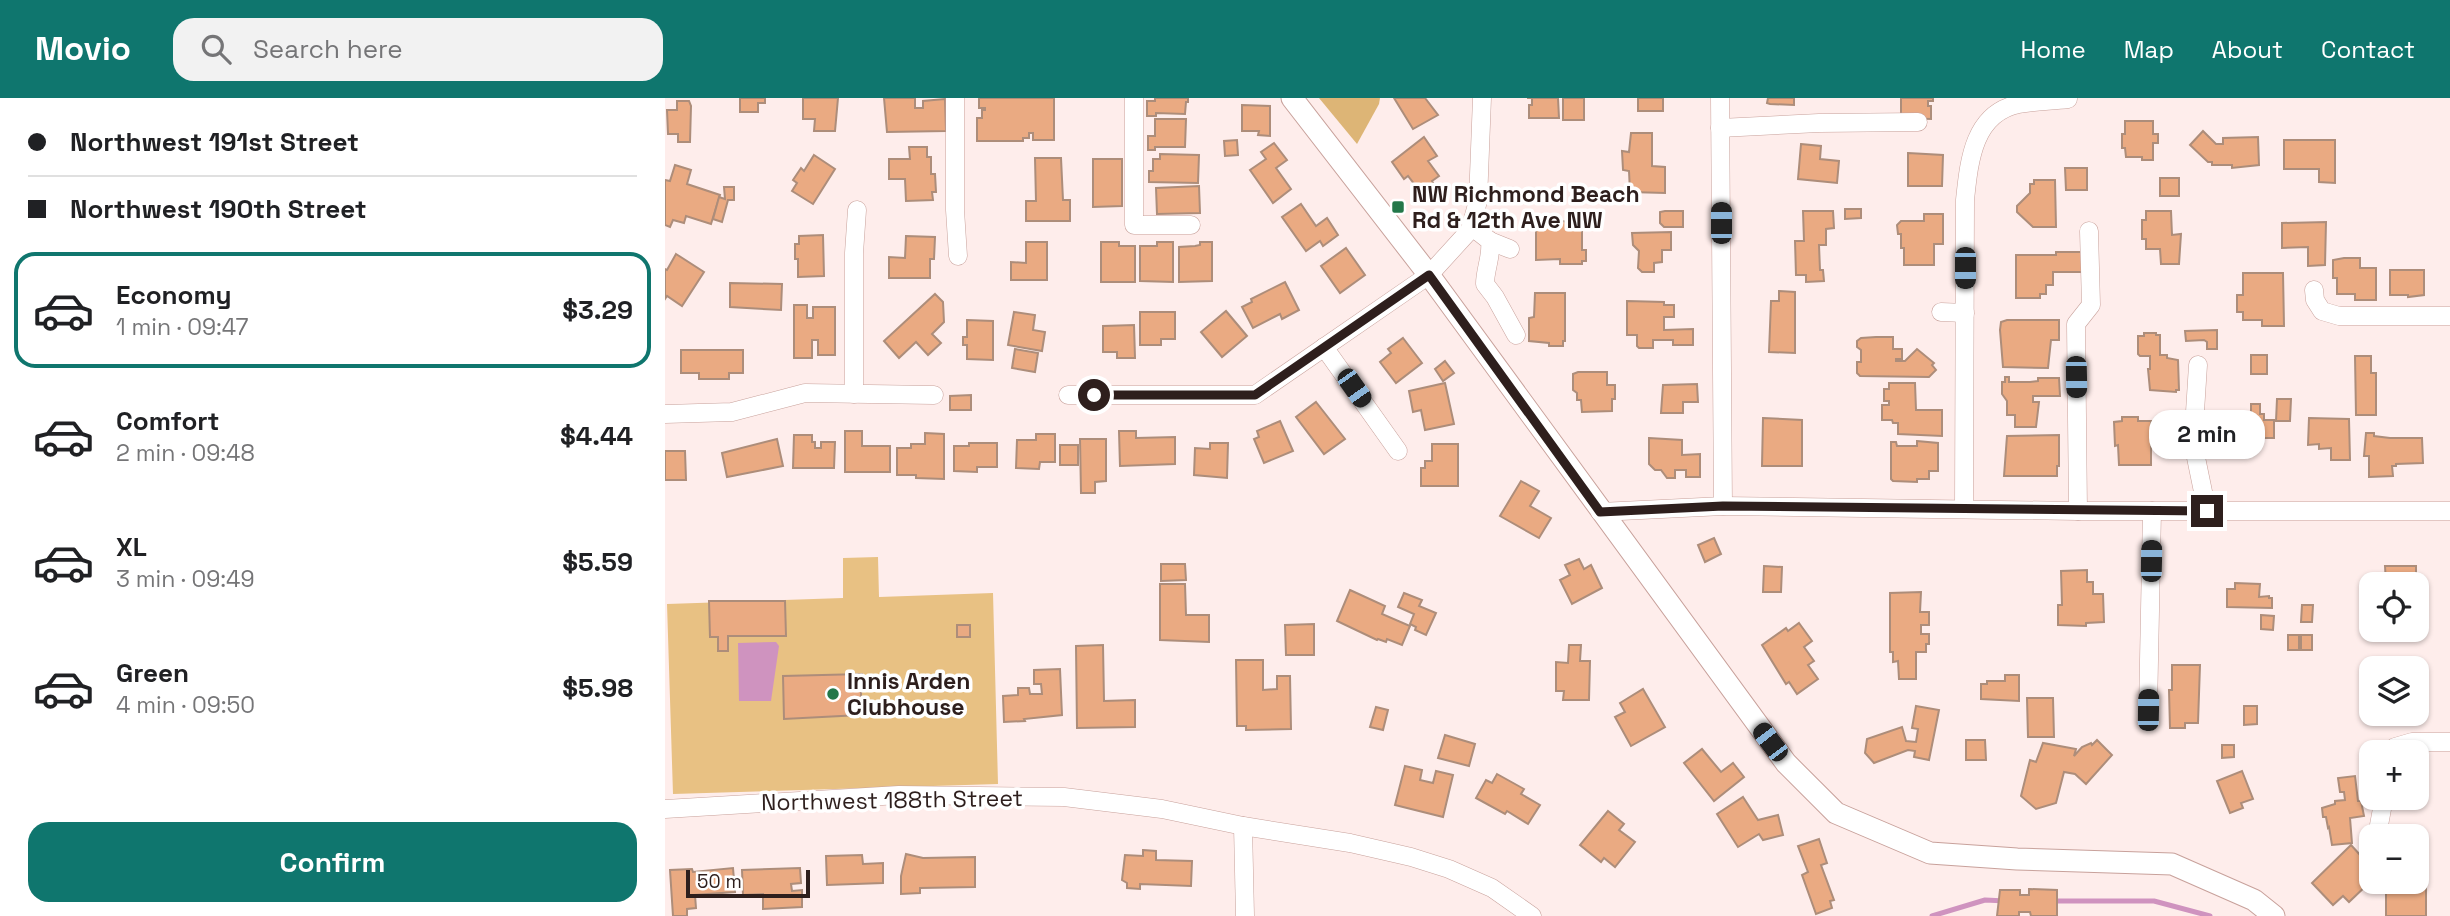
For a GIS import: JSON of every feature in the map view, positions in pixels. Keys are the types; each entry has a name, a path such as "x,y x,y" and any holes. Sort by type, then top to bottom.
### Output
{"main road":[{"path":"1292,98 1429,275 1786,763 1836,813 1930,853 2172,864 2254,900 2274,916"}],"street":[{"path":"955,98 955,210 958,256"},
{"path":"1134,98 1134,225 1191,225"},
{"path":"1068,395 1255,395 1429,275 1470,230 1478,201 1482,98"},
{"path":"1720,98 1723,506"},
{"path":"1963,509 1965,200 1969,162 1977,136 1987,121 2001,110 2018,104 2067,99"},
{"path":"1720,128 1918,122"},
{"path":"854,394 854,253 857,210"},
{"path":"1471,226 1490,240 1510,248"},
{"path":"2078,511 2075,324 2091,306 2089,231"},
{"path":"1490,240 1491,252 1485,284 1516,335"},
{"path":"2314,290 2315,300 2322,311 2339,316 2450,317"},
{"path":"1941,312 1965,313"},
{"path":"1324,347 1398,451"},
{"path":"2198,365 2193,443 2207,511"},
{"path":"665,414 732,412 805,393 934,395"},
{"path":"1600,512 1723,506 2078,511 2450,511"},
{"path":"2148,710 2152,511"},
{"path":"2429,742 2450,742"},
{"name":"Northwest 188th Street","path":"665,809 899,795 1064,797 1162,809 1243,826 1350,843 1449,869 1492,888 1532,916"},
{"path":"1243,826 1245,916"}],"shaded area":[{"path":"1319,98 1380,98 1357,144"},
{"name":"Innis Arden Clubhouse","path":"878,557 879,597 993,593 998,784 673,794 667,604 843,598 843,558"},
{"path":"776,642 779,646 771,701 739,701 738,643"}],"building":[{"path":"740,98 765,98 765,103 758,103 758,112 740,112"},
{"path":"803,98 838,98 835,131 814,131 815,119 803,119"},
{"path":"884,98 915,98 915,108 923,108 923,101 945,99 946,131 887,132"},
{"path":"979,98 1054,98 1054,140 1033,140 1033,133 1029,133 1029,138 1023,138 1023,141 977,141 977,118 982,118 982,110 985,110 979,108"},
{"path":"1155,98 1188,98 1185,114 1156,113 1156,116 1147,116 1147,101 1155,101"},
{"path":"1394,98 1425,98 1438,115 1413,129"},
{"path":"1532,98 1558,98 1559,118 1529,118"},
{"path":"1563,98 1584,98 1584,120 1563,120"},
{"path":"1638,98 1663,98 1663,111 1638,111"},
{"path":"1768,98 1794,98 1794,105 1770,104 1767,103"},
{"path":"1901,98 1933,98 1933,101 1928,101 1928,106 1931,106 1931,119 1901,118"},
{"path":"677,101 689,101 691,106 690,142 678,142 678,134 668,134 667,110 677,110"},
{"path":"1242,105 1270,106 1270,136 1258,135 1259,131 1242,131"},
{"path":"1155,119 1186,119 1185,147 1155,147 1155,150 1148,150 1148,136 1155,136"},
{"path":"2125,121 2153,121 2153,134 2158,134 2158,143 2153,143 2153,160 2126,157 2125,148 2122,148"},
{"path":"2203,131 2216,144 2223,144 2223,138 2258,137 2259,165 2232,168 2232,165 2212,165 2212,162 2208,162 2190,145"},
{"path":"1631,133 1652,133 1652,166 1665,167 1665,193 1630,192 1629,171 1623,170 1622,151 1629,152"},
{"path":"1424,137 1437,156 1428,161 1439,176 1432,181 1434,185 1422,194 1408,176 1404,179 1392,162"},
{"path":"1237,140 1238,155 1225,156 1224,141"},
{"path":"2284,140 2335,140 2335,183 2319,182 2319,169 2284,169"},
{"path":"1274,143 1287,160 1276,168 1291,189 1273,203 1250,170 1266,159 1261,152"},
{"path":"1801,144 1821,146 1820,159 1839,161 1837,183 1798,179"},
{"path":"909,147 927,147 927,157 931,157 931,174 935,174 936,192 932,192 933,200 906,201 905,179 889,179 889,159 910,159"},
{"path":"1908,153 1943,155 1942,186 1908,186"},
{"path":"1160,154 1199,155 1198,183 1149,182 1153,159 1160,159"},
{"path":"814,155 835,169 813,204 792,191 797,183 793,180 801,168 804,171"},
{"path":"1035,158 1061,158 1063,200 1070,200 1070,221 1026,221 1026,201 1036,201"},
{"path":"1093,159 1122,159 1122,206 1093,207"},
{"path":"675,165 691,170 687,184 720,195 711,224 686,216 684,223 673,220 670,227 665,225 665,180 670,181"},
{"path":"2065,168 2087,168 2087,190 2066,190"},
{"path":"2160,178 2179,178 2179,196 2160,196"},
{"path":"2034,180 2055,180 2056,227 2033,227 2017,212 2017,206 2030,193 2030,184 2034,184"},
{"path":"1199,186 1200,213 1157,214 1156,188"},
{"path":"724,187 734,187 734,200 728,200 722,222 713,219 719,197 725,199"},
{"path":"1301,204 1316,226 1327,218 1338,235 1323,246 1320,241 1306,251 1282,217"},
{"path":"1845,209 1861,209 1861,218 1845,219"},
{"path":"1683,211 1683,227 1664,227 1660,223 1660,212"},
{"path":"1803,211 1833,211 1834,228 1826,229 1826,245 1819,245 1820,270 1823,270 1824,281 1806,282 1806,275 1796,275 1795,241 1804,241"},
{"path":"2146,211 2171,211 2172,235 2181,234 2179,264 2161,264 2160,249 2146,249 2146,239 2142,239 2142,220 2146,220"},
{"path":"1924,214 1943,214 1943,244 1934,244 1934,265 1904,265 1904,248 1901,248 1901,234 1898,234 1897,225 1901,221 1924,221"},
{"path":"1582,221 1582,250 1586,250 1586,261 1582,261 1582,264 1560,264 1560,259 1536,260 1536,222"},
{"path":"2326,222 2325,265 2308,266 2308,247 2282,248 2282,223"},
{"path":"1671,232 1671,250 1662,250 1662,262 1654,263 1654,272 1642,272 1638,268 1639,251 1633,245 1632,233"},
{"path":"823,235 824,276 798,277 795,244 799,244 799,236"},
{"path":"906,236 935,237 934,259 930,259 930,278 889,278 889,257 905,258"},
{"path":"1026,242 1047,242 1047,280 1011,280 1011,262 1026,263"},
{"path":"1101,242 1119,242 1119,246 1135,246 1135,282 1101,282"},
{"path":"1157,242 1173,242 1173,282 1140,281 1140,246 1157,246"},
{"path":"1200,242 1212,242 1212,281 1179,282 1179,247 1200,245"},
{"path":"1346,248 1365,275 1340,293 1321,266"},
{"path":"2056,252 2086,252 2086,272 2053,272 2053,285 2046,285 2046,294 2040,294 2040,298 2016,298 2016,255 2056,255"},
{"path":"676,254 704,272 682,306 667,296 665,299 665,269 667,270"},
{"path":"2360,258 2360,268 2376,268 2376,300 2355,300 2355,294 2337,294 2337,278 2333,278 2333,260"},
{"path":"2390,270 2424,270 2424,295 2390,295"},
{"path":"2243,273 2283,273 2284,326 2262,326 2262,320 2243,320 2243,312 2237,312 2237,295 2243,295"},
{"path":"1285,282 1299,310 1282,319 1280,314 1253,328 1242,307 1252,302 1251,299"},
{"path":"730,283 782,284 781,310 730,307"},
{"path":"1779,291 1795,292 1795,353 1769,352 1771,301 1779,301"},
{"path":"1535,293 1565,293 1563,346 1529,341 1529,318 1534,317"},
{"path":"935,294 943,302 944,322 932,334 941,343 928,355 916,342 899,358 884,341"},
{"path":"1627,301 1664,302 1664,305 1674,305 1674,317 1664,317 1664,330 1693,329 1693,345 1673,345 1673,340 1653,340 1653,348 1639,348 1637,335 1627,335"},
{"path":"794,305 807,305 807,318 813,318 813,307 835,307 835,355 818,355 818,340 812,340 812,358 794,358"},
{"path":"1226,311 1247,336 1222,357 1201,332"},
{"path":"1014,312 1035,315 1033,330 1045,332 1042,351 1008,345"},
{"path":"1140,312 1175,312 1175,339 1161,339 1161,345 1140,345"},
{"path":"967,320 993,321 993,360 967,359 967,345 963,345 963,337 967,337"},
{"path":"2059,320 2059,340 2051,340 2048,368 2003,367 2000,330 2001,322"},
{"path":"1134,325 1135,358 1117,358 1117,352 1103,352 1103,326"},
{"path":"2217,330 2217,349 2207,349 2207,342 2204,340 2186,341 2185,331"},
{"path":"2144,333 2160,335 2160,355 2178,360 2179,390 2176,392 2150,390 2150,356 2138,354 2138,336 2144,336"},
{"path":"1893,337 1893,349 1902,349 1902,359 1896,361 1905,361 1917,349 1934,363 1932,365 1936,370 1929,377 1860,376 1857,373 1857,362 1861,362 1861,350 1857,347 1857,341 1861,338"},
{"path":"1403,338 1422,363 1396,383 1380,362 1391,353 1388,349"},
{"path":"1015,349 1038,353 1035,372 1012,368"},
{"path":"681,350 743,350 743,373 729,373 729,379 699,379 699,373 681,373"},
{"path":"2251,355 2267,355 2267,374 2251,374"},
{"path":"2355,356 2371,356 2371,373 2376,373 2376,415 2356,415"},
{"path":"1445,361 1454,373 1443,381 1435,369"},
{"path":"1607,372 1607,385 1615,385 1612,411 1582,412 1581,400 1577,400 1577,393 1573,390 1573,374"},
{"path":"2005,377 2009,377 2009,382 2059,378 2060,396 2033,396 2033,402 2039,402 2036,427 2015,427 2015,415 2007,415 2007,401 2002,394"},
{"path":"1445,383 1454,424 1425,430 1421,410 1413,412 1409,391"},
{"path":"1889,383 1915,383 1916,410 1942,410 1942,436 1898,434 1898,423 1882,420 1882,405 1889,405 1889,401 1884,401 1884,389 1889,389"},
{"path":"1697,384 1698,402 1683,402 1683,413 1661,413 1663,385"},
{"path":"971,395 971,410 950,410 950,396"},
{"path":"2277,399 2291,399 2290,421 2276,421"},
{"path":"1316,402 1345,439 1324,454 1296,417"},
{"path":"2251,404 2260,404 2260,414 2264,414 2264,420 2274,420 2274,438 2262,438 2262,445 2247,445 2247,413 2251,413"},
{"path":"2122,417 2138,417 2138,421 2151,421 2151,465 2119,465 2114,422 2122,421"},
{"path":"1763,418 1802,420 1802,466 1762,466"},
{"path":"2309,418 2349,419 2350,460 2331,460 2331,448 2319,449 2319,444 2308,445"},
{"path":"1280,421 1293,451 1264,463 1254,439 1259,437 1257,431"},
{"path":"845,431 862,431 862,446 890,446 890,472 845,472"},
{"path":"1119,431 1136,431 1136,438 1175,437 1175,464 1120,466"},
{"path":"925,433 944,434 944,479 897,475 897,448 925,444"},
{"path":"2366,433 2390,438 2422,438 2423,463 2396,464 2392,466 2393,476 2369,477 2369,456 2364,456"},
{"path":"1036,434 1055,434 1055,462 1040,462 1039,469 1016,468 1017,440 1036,440"},
{"path":"794,435 812,435 815,448 821,448 821,442 835,442 834,468 793,468"},
{"path":"2059,435 2057,476 2004,476 2007,436"},
{"path":"1649,438 1682,440 1682,455 1700,454 1700,477 1686,477 1686,470 1675,470 1675,478 1667,478 1661,470 1655,470 1649,464"},
{"path":"777,439 783,466 727,477 722,453"},
{"path":"1080,439 1106,439 1106,481 1095,482 1095,493 1081,493"},
{"path":"1917,441 1938,443 1938,471 1929,471 1929,479 1917,479 1917,482 1893,481 1891,442 1896,442 1897,446 1917,446"},
{"path":"969,443 997,443 997,467 977,467 977,472 954,471 954,446 969,446"},
{"path":"1210,443 1228,443 1227,478 1194,475 1195,448 1210,449"},
{"path":"1432,444 1458,444 1458,486 1421,486 1421,468 1425,468 1425,461 1432,461"},
{"path":"1060,445 1078,445 1078,465 1060,465"},
{"path":"665,451 685,451 686,480 665,480"},
{"path":"1521,481 1539,491 1530,506 1551,518 1539,538 1500,516"},
{"path":"1714,538 1721,554 1705,562 1698,545"},
{"path":"1579,559 1584,569 1591,565 1602,588 1572,604 1560,580 1570,575 1565,565"},
{"path":"1161,564 1185,564 1186,580 1161,581"},
{"path":"1764,566 1782,567 1781,592 1763,592"},
{"path":"2385,566 2416,566 2416,572 2385,572"},
{"path":"2087,570 2087,582 2093,582 2093,594 2103,594 2104,622 2086,623 2086,626 2058,625 2058,605 2062,605 2061,571"},
{"path":"2235,583 2260,584 2259,597 2272,598 2272,608 2227,607 2227,589 2235,589"},
{"path":"1160,584 1185,584 1186,615 1209,615 1209,642 1160,640"},
{"path":"1350,590 1385,606 1382,614 1410,626 1402,645 1387,639 1386,642 1377,640 1337,621"},
{"path":"1921,592 1920,612 1929,612 1929,625 1921,625 1921,634 1929,634 1929,644 1926,644 1926,652 1916,652 1916,679 1899,679 1898,661 1893,662 1893,652 1890,652 1890,593"},
{"path":"1404,593 1422,600 1419,606 1436,613 1426,635 1415,630 1416,627 1410,624 1414,614 1398,607"},
{"path":"709,601 785,601 786,636 728,636 728,651 718,651 718,637 710,637"},
{"path":"2302,605 2313,605 2312,622 2301,622"},
{"path":"2261,615 2274,616 2273,630 2261,629"},
{"path":"1799,623 1812,641 1804,647 1814,661 1808,665 1818,679 1797,694 1789,682 1786,684 1762,645 1786,628 1788,631"},
{"path":"1314,624 1314,655 1286,655 1285,625"},
{"path":"957,625 970,625 970,637 957,637"},
{"path":"2288,635 2299,635 2299,650 2288,650"},
{"path":"2301,635 2312,635 2312,650 2301,650"},
{"path":"1103,645 1104,701 1135,700 1135,727 1077,728 1076,646"},
{"path":"1569,645 1581,645 1580,661 1590,661 1589,700 1563,700 1564,691 1556,691 1556,662 1568,663"},
{"path":"1236,660 1263,660 1263,690 1277,689 1277,676 1290,676 1291,729 1246,730 1246,726 1237,726"},
{"path":"2172,665 2200,665 2198,723 2185,723 2185,728 2170,728 2169,690 2172,690"},
{"path":"1060,669 1062,715 1004,722 1003,696 1018,695 1018,688 1029,688 1030,694 1042,694 1041,684 1034,684 1034,670"},
{"path":"862,674 860,715 784,719 783,676"},
{"path":"2005,675 2019,675 2019,701 1981,699 1981,684 1987,684 1987,681 2005,681"},
{"path":"1643,689 1665,727 1631,746 1615,717 1625,712 1620,703"},
{"path":"2027,698 2053,698 2054,737 2028,737"},
{"path":"1916,706 1939,710 1929,760 1914,757 1915,751 1908,750 1874,763 1865,753 1867,739 1902,727 1906,741 1916,742 1918,729 1912,728"},
{"path":"2244,706 2257,706 2257,724 2244,725"},
{"path":"1376,707 1388,710 1383,730 1370,727"},
{"path":"1445,735 1475,744 1469,766 1438,758"},
{"path":"1966,740 1985,740 1986,760 1966,760"},
{"path":"2097,740 2112,755 2086,784 2075,774 2064,772 2056,803 2036,809 2021,796 2030,760 2036,762 2043,743 2076,749 2074,756 2082,747 2091,743 2092,745"},
{"path":"2222,745 2234,745 2234,757 2222,758"},
{"path":"1702,749 1721,772 1733,763 1744,777 1714,801 1684,763"},
{"path":"1405,766 1422,770 1420,780 1433,783 1436,771 1453,775 1443,817 1395,805"},
{"path":"2242,771 2253,799 2241,803 2243,808 2230,813 2217,781"},
{"path":"1497,774 1524,789 1521,794 1540,805 1528,824 1507,811 1505,814 1476,798 1486,780 1492,783"},
{"path":"2355,776 2359,810 2363,810 2364,816 2350,818 2352,843 2332,845 2322,808 2335,804 2335,801 2345,800 2344,792 2340,792 2338,778"},
{"path":"1743,797 1758,820 1778,815 1783,835 1763,840 1759,834 1738,847 1717,814"},
{"path":"1608,811 1624,824 1619,830 1635,842 1615,867 1604,858 1601,862 1580,845"},
{"path":"1819,839 1827,863 1821,865 1834,900 1830,901 1832,908 1816,914 1802,875 1808,872 1798,846"},
{"path":"2351,845 2359,854 2359,892 2349,902 2343,896 2333,905 2312,883"},
{"path":"1143,850 1156,851 1156,860 1192,861 1191,886 1140,884 1140,889 1127,888 1127,883 1122,880 1125,855 1143,856"},
{"path":"906,854 923,858 975,857 975,887 920,888 920,893 901,894 901,876"},
{"path":"862,855 863,864 883,863 883,883 827,885 826,856"},
{"path":"733,868 735,892 695,895 696,908 687,909 687,916 673,916 670,870 692,869 693,872"},
{"path":"800,868 801,883 791,884 792,891 802,890 802,907 763,909 763,894 743,895 742,870"},
{"path":"2029,889 2057,890 2057,916 2031,916 2030,912 2019,912 2019,916 1997,916 2000,890 2020,890 2020,895 2029,895"},
{"path":"2386,894 2426,894 2426,916 2386,916"}],"waterway":[{"path":"1932,916 1985,900 2006,901"},
{"path":"2050,901 2154,901 2210,916"}],"place":[{"name":"NW Richmond Beach Rd & 12th Ave NW","path":"1398,207"},
{"name":"Innis Arden Clubhouse","path":"833,694"}],"route":[{"path":"1094,395 1255,395 1429,275 1600,512 1723,506 2207,511"}]}
